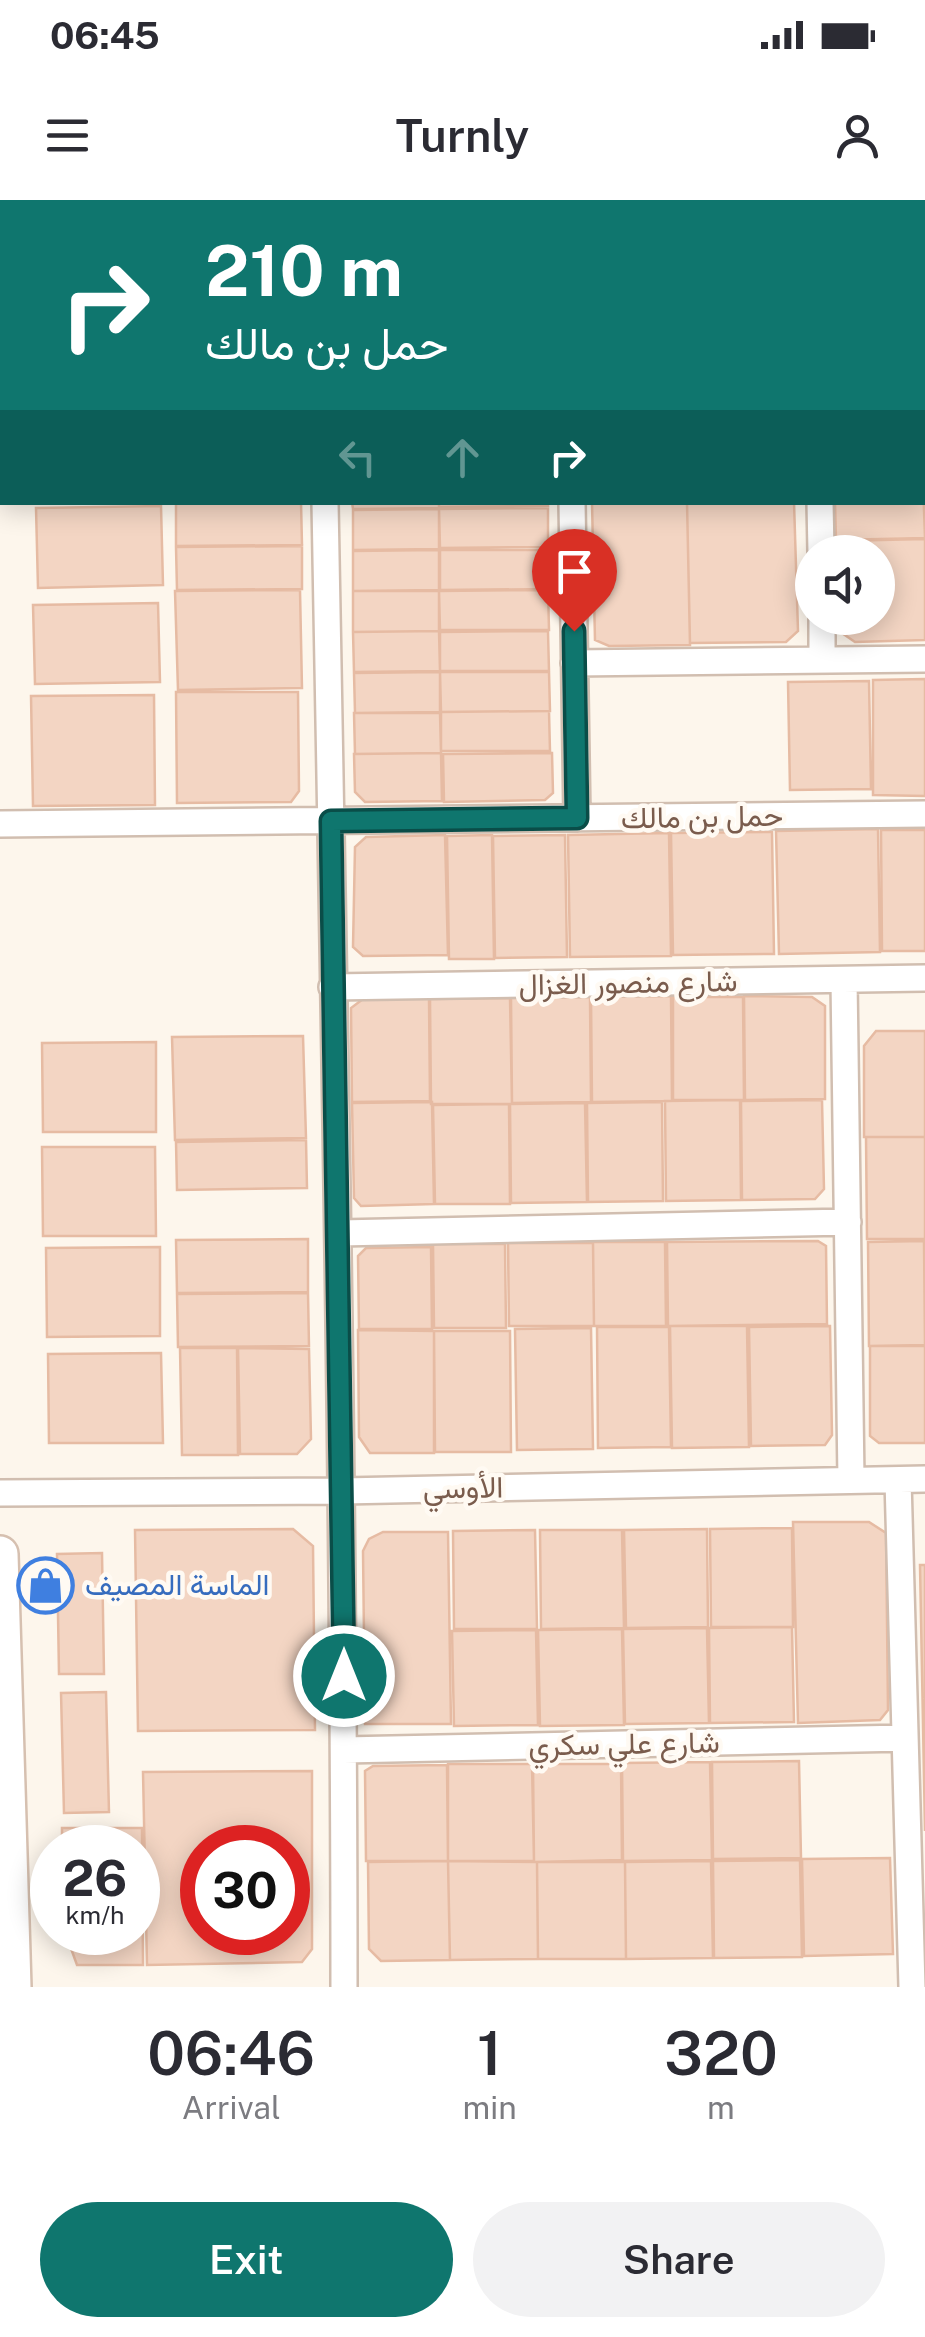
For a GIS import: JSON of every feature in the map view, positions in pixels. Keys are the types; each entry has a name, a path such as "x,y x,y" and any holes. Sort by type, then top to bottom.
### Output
{"street":[{"path":"325,505 340,1233 344,1987"},
{"path":"572,505 577,818"},
{"path":"820,505 820,535"},
{"path":"822,635 822,659"},
{"path":"574,663 925,659"},
{"name":"حمل بن مالك","path":"0,824 925,814"},
{"name":"شارع منصور الغزال","path":"332,987 925,978"},
{"path":"844,980 852,1480"},
{"path":"340,1233 848,1222"},
{"path":"898,1480 912,1987"},
{"name":"الأوسي","path":"0,1493 925,1480"},
{"path":"0,1554 20,1979"},
{"name":"شارع علي سكري","path":"344,1750 905,1738"}],"building":[{"path":"176,505 301,505 302,545 176,546"},
{"path":"352,505 439,505 439,508 353,509"},
{"path":"439,505 548,505 548,506"},
{"path":"592,505 687,505 690,645 609,646 595,640"},
{"path":"687,505 794,505 795,634 786,642 690,643"},
{"path":"835,505 924,505 925,538 836,535"},
{"path":"161,506 163,585 38,588 36,508"},
{"path":"548,508 548,547 440,548 439,509"},
{"path":"439,509 439,549 353,550 353,510"},
{"path":"925,539 925,640 855,642 845,635 895,635 895,540"},
{"path":"302,546 302,589 177,590 176,547"},
{"path":"439,550 439,590 353,591 353,551"},
{"path":"440,550 548,550 549,589 440,590"},
{"path":"300,590 302,688 178,690 175,591"},
{"path":"548,590 549,630 440,630 439,591"},
{"path":"353,591 439,591 439,631 353,632"},
{"path":"158,603 160,682 35,684 33,605"},
{"path":"439,631 440,671 354,672 353,632"},
{"path":"548,631 549,671 440,671 440,632"},
{"path":"440,672 549,672 550,711 441,712"},
{"path":"440,672 440,712 355,713 354,673"},
{"path":"925,679 925,796 873,795 873,680"},
{"path":"869,681 871,789 790,790 788,682"},
{"path":"176,692 298,692 299,791 291,802 177,803"},
{"path":"154,695 155,805 33,806 31,696"},
{"path":"549,711 550,751 441,751 441,712"},
{"path":"354,713 440,713 441,753 355,754"},
{"path":"441,753 442,801 365,802 355,792 354,754"},
{"path":"552,753 553,793 545,800 444,802 443,754"},
{"path":"878,829 880,952 779,954 776,831"},
{"path":"881,830 925,830 925,951 882,951"},
{"path":"772,832 774,954 673,955 671,833"},
{"path":"669,833 671,956 570,957 568,835"},
{"path":"445,835 448,955 363,956 353,947 355,847 366,837"},
{"path":"492,835 494,959 449,959 447,836"},
{"path":"565,835 567,957 495,958 493,836"},
{"path":"671,996 672,1101 592,1102 591,997"},
{"path":"744,996 812,997 825,1006 825,1099 745,1100"},
{"path":"590,997 591,1102 512,1103 511,998"},
{"path":"673,997 743,997 744,1100 673,1100"},
{"path":"429,998 430,1101 352,1102 351,1008 363,999"},
{"path":"510,998 512,1104 431,1104 430,999"},
{"path":"876,1031 925,1031 925,1137 864,1137 864,1046"},
{"path":"303,1036 306,1138 175,1140 172,1037"},
{"path":"156,1042 156,1132 43,1132 42,1043"},
{"path":"740,1100 741,1200 666,1201 665,1101"},
{"path":"822,1100 824,1189 815,1199 742,1200 741,1101"},
{"path":"432,1102 434,1204 361,1206 354,1198 352,1103"},
{"path":"662,1102 663,1201 588,1202 587,1103"},
{"path":"585,1103 587,1202 511,1203 510,1104"},
{"path":"509,1104 510,1204 435,1204 433,1105"},
{"path":"866,1137 925,1137 925,1239 867,1239"},
{"path":"306,1140 307,1188 177,1190 176,1142"},
{"path":"42,1147 155,1147 156,1236 43,1236"},
{"path":"308,1239 308,1292 177,1293 176,1240"},
{"path":"818,1241 826,1246 827,1324 668,1326 667,1242"},
{"path":"924,1241 925,1345 869,1346 868,1242"},
{"path":"593,1242 665,1242 666,1326 594,1326"},
{"path":"508,1243 593,1243 594,1326 509,1326"},
{"path":"433,1244 505,1244 506,1328 434,1328"},
{"path":"160,1247 160,1336 47,1337 46,1248"},
{"path":"431,1247 432,1329 359,1329 358,1256 366,1248"},
{"path":"308,1293 309,1346 178,1347 177,1294"},
{"path":"670,1326 747,1326 749,1447 672,1448"},
{"path":"830,1326 832,1435 825,1445 751,1446 749,1327"},
{"path":"597,1327 669,1327 671,1447 598,1448"},
{"path":"591,1328 593,1449 517,1450 515,1329"},
{"path":"358,1330 434,1331 434,1453 370,1453 359,1437"},
{"path":"434,1331 510,1331 511,1452 435,1452"},
{"path":"870,1346 925,1346 925,1443 879,1443 870,1436"},
{"path":"180,1348 237,1348 238,1455 182,1455"},
{"path":"238,1348 309,1349 311,1439 297,1454 240,1454"},
{"path":"161,1353 163,1443 49,1443 48,1354"},
{"path":"793,1522 869,1522 886,1533 888,1710 880,1720 798,1723"},
{"path":"792,1528 793,1627 711,1627 710,1529"},
{"path":"293,1529 313,1546 315,1730 138,1731 135,1530"},
{"path":"707,1529 708,1627 626,1628 624,1530"},
{"path":"535,1530 537,1629 454,1629 453,1531"},
{"path":"540,1530 622,1530 624,1628 541,1629"},
{"path":"383,1532 448,1532 451,1724 365,1724 363,1551 369,1539"},
{"path":"102,1553 104,1674 59,1674 57,1554"},
{"path":"920,1565 925,1565 925,1831"},
{"path":"792,1627 794,1722 710,1723 709,1628"},
{"path":"707,1628 709,1723 625,1724 623,1629"},
{"path":"622,1629 624,1725 540,1726 538,1630"},
{"path":"536,1630 538,1725 454,1726 452,1631"},
{"path":"106,1692 109,1812 64,1813 61,1693"},
{"path":"799,1761 801,1858 713,1859 712,1762"},
{"path":"710,1762 712,1860 623,1861 622,1763"},
{"path":"448,1764 532,1764 534,1861 448,1861"},
{"path":"533,1764 621,1764 622,1860 534,1862"},
{"path":"447,1765 448,1861 366,1861 365,1771 373,1766"},
{"path":"312,1771 310,1952 310,1825 180,1825 180,1955 307,1955 302,1962 147,1965 147,1955 160,1955 160,1825 144,1825 143,1772"},
{"path":"890,1858 893,1954 804,1956 802,1859"},
{"path":"800,1860 802,1957 714,1958 713,1861"},
{"path":"448,1861 450,1960 381,1961 369,1949 368,1862"},
{"path":"448,1861 537,1862 538,1959 450,1960"},
{"path":"711,1861 713,1958 626,1959 625,1862"},
{"path":"537,1862 625,1862 626,1959 538,1959"},
{"path":"73,1955 143,1955 143,1965 77,1965"}],"place":[{"name":"الماسة المصيف","path":"46,1585"}],"route":[{"path":"344,1676 331,821 577,818 574,631"}]}
